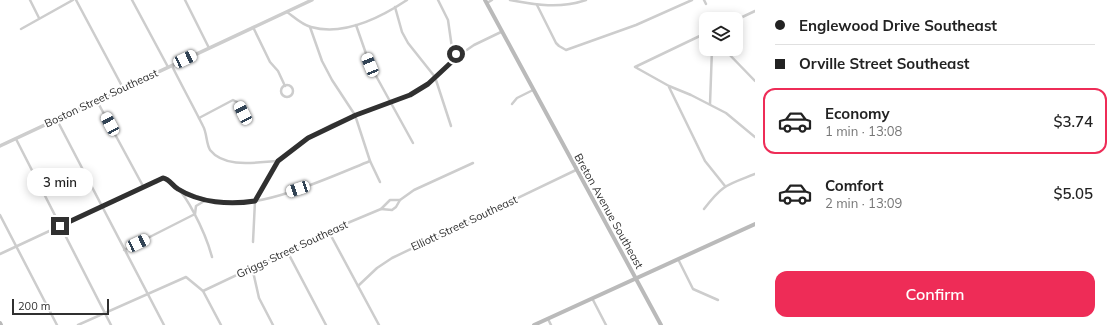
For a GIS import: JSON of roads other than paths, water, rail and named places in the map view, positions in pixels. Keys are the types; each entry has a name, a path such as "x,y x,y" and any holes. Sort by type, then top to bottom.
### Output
{"main road":[{"name":"Breton Avenue Southeast","path":"485,1 661,325"},
{"path":"534,325 755,224"}],"street":[{"path":"30,0 39,18"},
{"path":"21,28 72,0"},
{"path":"76,0 123,88"},
{"path":"132,0 199,118 211,150 222,158 248,163 278,161"},
{"path":"185,0 209,48"},
{"name":"Boston Street Southeast","path":"0,146 312,0"},
{"path":"287,12 310,27 337,29 356,25 407,0"},
{"path":"438,0 448,20 452,48 458,56"},
{"path":"485,1 492,0"},
{"path":"510,0 537,5 558,6 586,0"},
{"path":"537,5 556,42 559,46 566,50 636,25 692,0"},
{"path":"704,0 706,4"},
{"path":"395,7 402,32 408,43 435,77 451,126"},
{"path":"743,17 755,12"},
{"path":"356,25 370,65 413,143"},
{"path":"253,27 270,62 278,71 285,86"},
{"path":"310,27 322,61 332,80 356,115 370,161 380,182"},
{"path":"253,242 255,201 278,161 308,138 356,115 391,103 419,91 458,56 474,45 501,32"},
{"path":"699,36 635,67 669,86 710,104 740,123 755,137"},
{"path":"710,104 712,56"},
{"path":"731,56 755,81"},
{"path":"290,85 293,88 293,93 289,96 285,96 282,93 282,88 285,86 290,85"},
{"path":"669,86 705,161 724,186"},
{"path":"512,104 517,98 533,90"},
{"path":"97,100 143,186"},
{"path":"199,118 233,100 237,102 243,113"},
{"path":"56,119 164,325"},
{"path":"16,138 111,325"},
{"path":"178,189 207,199 229,203 255,201 306,186 370,161"},
{"name":"Griggs Street Southeast","path":"381,209 392,210 396,207 400,200 417,189 473,163"},
{"name":"Elliott Street Southeast","path":"358,286 377,268 392,258 576,170"},
{"path":"704,209 714,194 724,186 755,174"},
{"path":"0,254 143,186 163,178 168,179 178,189 195,214 207,240 212,257"},
{"path":"195,214 196,206 207,199"},
{"name":"Griggs Street Southeast","path":"203,291 381,209 390,200 400,200"},
{"path":"124,250 195,214"},
{"path":"0,215 57,325"},
{"path":"329,232 379,325"},
{"path":"287,251 326,325"},
{"path":"678,259 692,288 718,300"},
{"path":"252,268 260,302 273,325"},
{"path":"78,325 186,276 203,291 221,325"},
{"path":"592,298 606,325"},
{"path":"547,319 551,325"}]}
